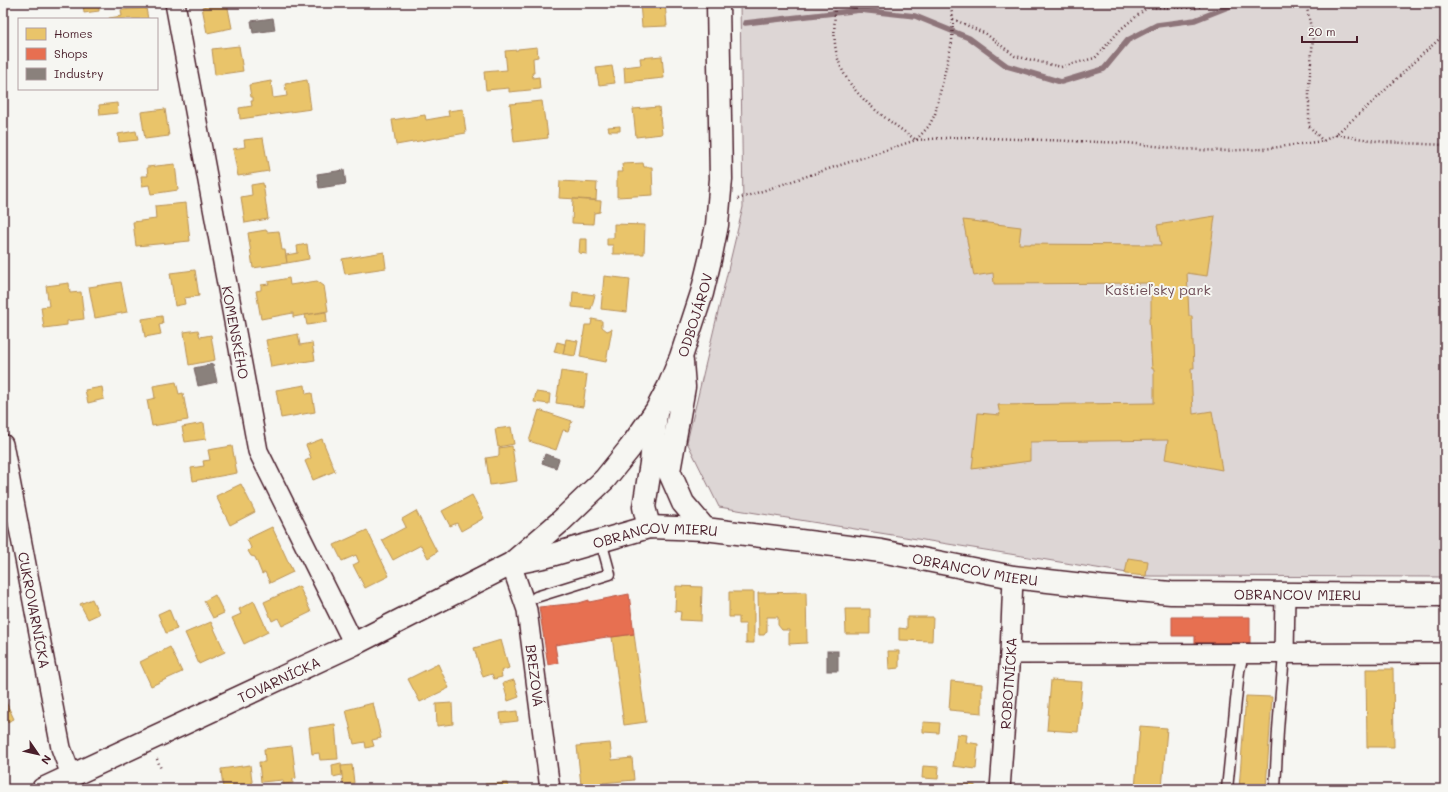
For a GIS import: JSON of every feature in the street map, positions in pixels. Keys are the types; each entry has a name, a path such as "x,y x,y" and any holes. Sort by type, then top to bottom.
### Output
{"street":[{"name":"KOMENSKÉHO","path":"175,3 258,451 341,622 354,644"},
{"name":"ODBOJÁROV","path":"511,564 560,522 605,479 630,448 656,411 669,386 681,357 702,293 717,225 721,179 718,3"},
{"path":"681,357 684,387 669,471 682,503 705,528"},
{"path":"649,527 644,506 651,462 656,411"},
{"name":"CUKROVARNÍCKA","path":"3,444 61,748 73,782"},
{"name":"OBRANCOV MIERU","path":"511,564 548,556 649,527 705,528 881,551 1013,577 1101,587 1171,593 1445,595"},
{"name":"TOVARNÍCKA","path":"43,789 73,782 354,644 511,564"},
{"name":"BREZOVÁ","path":"511,564 527,610 550,789"},
{"name":"ROBOTNÍCKA","path":"1000,789 1010,654 1013,577"},
{"path":"1284,654 1285,594"},
{"path":"1010,654 1445,653"}],"lane":[{"path":"536,597 610,574 601,541"},
{"path":"1227,789 1239,671 1243,654"},
{"path":"1276,789 1278,730 1284,654"}],"path":[{"path":"835,3 835,43 839,62 848,81 878,112 916,140"},
{"path":"916,140 929,126 935,114 952,42 954,19 950,3"},
{"path":"954,19 986,34 1015,56 1061,67 1095,58 1122,28 1148,6 1196,8 1209,3"},
{"path":"1306,3 1313,38 1309,86 1309,126 1323,141"},
{"path":"743,198 916,140 961,136 1128,143 1181,150 1222,151 1264,149 1323,141 1336,135 1376,100 1416,59 1445,34"},
{"path":"1336,135 1384,142 1445,144"},
{"path":"157,759 161,768"}],"green space":[{"name":"Kaštieľsky park","path":"740,3 1445,3 1445,577 1146,576 719,507 687,442 743,207"}],"building: Homes":[{"path":"83,3 99,3 99,11 84,13"},
{"path":"227,3 232,28 207,33 202,7"},
{"path":"640,3 665,3 667,26 642,27"},
{"path":"146,8 148,18 109,18 122,16 121,10"},
{"path":"239,46 243,71 215,75 212,49"},
{"path":"537,47 538,57 533,58 534,73 532,73 533,78 539,77 540,89 509,92 509,88 486,90 484,72 507,70 505,51"},
{"path":"662,56 664,78 625,82 624,67 641,65 640,58"},
{"path":"612,66 615,83 599,85 596,68"},
{"path":"307,80 311,109 240,119 239,108 252,106 251,101 253,101 253,97 251,97 249,85 271,81 273,98 287,96 285,84"},
{"path":"542,101 548,138 514,142 510,104"},
{"path":"117,103 118,113 100,115 99,105"},
{"path":"659,107 662,134 636,137 633,109"},
{"path":"165,109 169,136 145,139 141,112"},
{"path":"463,109 466,133 396,145 392,120 425,115 426,120 449,116 448,111"},
{"path":"620,126 620,131 609,131 608,127"},
{"path":"136,131 138,140 119,142 118,134"},
{"path":"263,138 269,171 238,176 233,149 245,147 244,140"},
{"path":"643,163 644,167 652,167 653,195 617,197 617,172 623,172 622,164"},
{"path":"175,164 178,190 151,194 149,185 142,186 141,176 148,176 147,167"},
{"path":"560,181 597,183 596,200 559,198"},
{"path":"263,183 268,219 245,223 241,197 252,195 251,185"},
{"path":"573,199 601,201 600,212 594,213 593,224 572,223"},
{"path":"186,203 190,241 136,246 133,222 156,219 155,206"},
{"path":"1215,216 1207,276 1187,273 1189,316 1192,316 1194,368 1191,368 1193,414 1212,411 1222,470 1165,459 1168,440 1030,442 1030,461 972,469 978,413 1000,415 998,405 1154,403 1154,369 1152,369 1149,319 1151,317 1151,283 994,284 993,273 974,276 963,220 1021,227 1019,244 1161,245 1157,225"},
{"path":"614,224 645,225 644,254 613,254 613,245 607,245 607,238 614,238"},
{"path":"266,230 267,232 279,231 282,250 285,250 287,263 253,268 248,233"},
{"path":"580,239 587,239 587,254 579,253"},
{"path":"307,244 309,259 287,263 286,255 298,253 297,246"},
{"path":"384,252 386,268 345,274 342,259"},
{"path":"195,270 199,296 184,298 185,304 175,306 170,273"},
{"path":"604,276 630,279 627,312 601,309"},
{"path":"289,278 290,285 317,281 324,286 328,311 293,317 293,313 261,319 256,291 261,290 261,285 269,284 268,282"},
{"path":"121,282 127,312 95,318 89,287"},
{"path":"69,283 70,293 81,292 84,319 67,321 67,325 44,328 41,307 49,306 46,286"},
{"path":"573,292 595,295 591,309 572,307"},
{"path":"326,312 327,322 307,325 305,315"},
{"path":"162,316 163,324 159,325 161,334 145,337 142,319"},
{"path":"592,319 602,321 602,327 607,331 612,329 606,362 580,357 585,325 591,325"},
{"path":"198,330 200,337 211,335 215,360 189,365 184,332"},
{"path":"298,334 300,345 312,343 315,360 271,367 266,340"},
{"path":"566,339 578,341 575,356 563,354"},
{"path":"557,342 565,344 563,354 554,352"},
{"path":"561,371 587,375 583,407 556,403"},
{"path":"176,382 179,394 183,393 188,420 152,426 147,400 155,398 153,386"},
{"path":"305,385 306,394 312,393 315,412 281,418 276,390"},
{"path":"102,387 104,399 88,403 85,390"},
{"path":"536,392 550,394 549,404 534,402"},
{"path":"539,410 572,421 568,431 563,430 556,450 529,441"},
{"path":"204,423 206,439 185,442 182,427"},
{"path":"511,427 514,444 498,447 495,429"},
{"path":"322,439 335,471 313,480 305,461 311,458 306,445"},
{"path":"232,446 237,473 193,481 191,468 204,466 203,461 210,460 208,450"},
{"path":"512,446 517,481 490,485 486,458 499,456 499,448"},
{"path":"241,484 255,512 230,525 216,496"},
{"path":"472,495 484,518 461,531 457,523 450,526 442,511"},
{"path":"416,511 437,552 428,558 421,545 393,560 382,540 406,527 402,519"},
{"path":"272,527 293,572 270,583 265,572 262,574 255,557 251,556 248,551 251,548 247,539"},
{"path":"367,530 389,576 365,588 353,565 359,562 356,555 342,561 334,545"},
{"path":"1128,558 1148,561 1146,576 1125,574"},
{"path":"299,586 311,612 282,626 278,618 272,621 264,602"},
{"path":"676,586 702,587 701,621 680,620 681,612 675,611"},
{"path":"729,592 754,592 754,643 746,643 746,624 739,624 739,617 729,617"},
{"path":"806,592 807,643 789,644 789,630 782,630 778,625 778,617 767,617 767,631 764,635 759,635 758,593"},
{"path":"215,595 224,613 213,618 204,601"},
{"path":"92,599 99,614 88,619 80,604"},
{"path":"254,601 268,632 244,644 232,618 241,614 239,609"},
{"path":"169,609 177,629 166,633 158,614"},
{"path":"845,609 870,609 870,634 846,634"},
{"path":"907,617 933,617 932,641 899,640 899,628 907,629"},
{"path":"211,622 225,652 199,664 185,633"},
{"path":"634,634 646,722 624,725 612,637"},
{"path":"501,640 509,668 501,671 502,677 494,679 492,674 483,677 474,648"},
{"path":"170,647 182,672 151,686 140,662"},
{"path":"888,651 899,651 899,668 889,669"},
{"path":"438,664 449,688 420,702 408,679"},
{"path":"1366,669 1393,669 1394,747 1367,747"},
{"path":"514,680 519,697 508,701 503,683"},
{"path":"1051,680 1082,682 1078,732 1047,730"},
{"path":"951,681 982,684 982,713 949,710"},
{"path":"3,696 14,719 3,724"},
{"path":"1246,696 1272,697 1266,789 1239,789"},
{"path":"373,703 381,738 372,740 374,746 366,748 365,742 354,744 346,710"},
{"path":"452,703 453,724 437,726 436,704"},
{"path":"517,711 518,721 501,723 500,713"},
{"path":"923,722 940,723 939,733 923,732"},
{"path":"335,724 338,759 320,760 319,753 312,754 309,728"},
{"path":"1140,726 1167,728 1162,789 1135,789"},
{"path":"957,734 967,735 966,742 978,744 976,769 953,766"},
{"path":"610,743 612,760 632,758 634,780 581,785 577,746"},
{"path":"292,746 296,778 293,779 293,783 283,784 283,780 261,782 259,762 265,762 264,749"},
{"path":"341,763 342,775 333,777 332,765"},
{"path":"250,765 253,789 223,789 221,769"},
{"path":"352,765 354,783 343,784 341,766"},
{"path":"923,766 939,767 938,779 922,778"},
{"path":"507,783 508,787 518,786 519,789 486,789 485,784"},
{"path":"947,783 975,785 975,789 947,789"},
{"path":"299,786 299,789 290,789 290,787"},
{"path":"739,787 752,787 753,789 740,789"},
{"path":"773,787 786,788 786,789 773,789"}],"building: Shops":[{"path":"629,594 634,634 555,645 558,663 548,665 539,607 579,603 589,600 589,602"},
{"path":"1172,617 1250,617 1250,643 1195,643 1195,636 1172,636"}],"building: Industry":[{"path":"273,18 275,30 253,33 251,21"},
{"path":"344,170 346,184 319,188 317,174"},
{"path":"213,364 217,382 198,386 194,368"},
{"path":"545,454 559,459 556,468 542,463"},
{"path":"827,651 838,651 838,671 827,671"}],"waterway":[{"path":"745,23 860,10 915,16 969,38 1007,66 1061,82 1104,69 1128,40 1157,25 1195,20 1238,3"}]}
